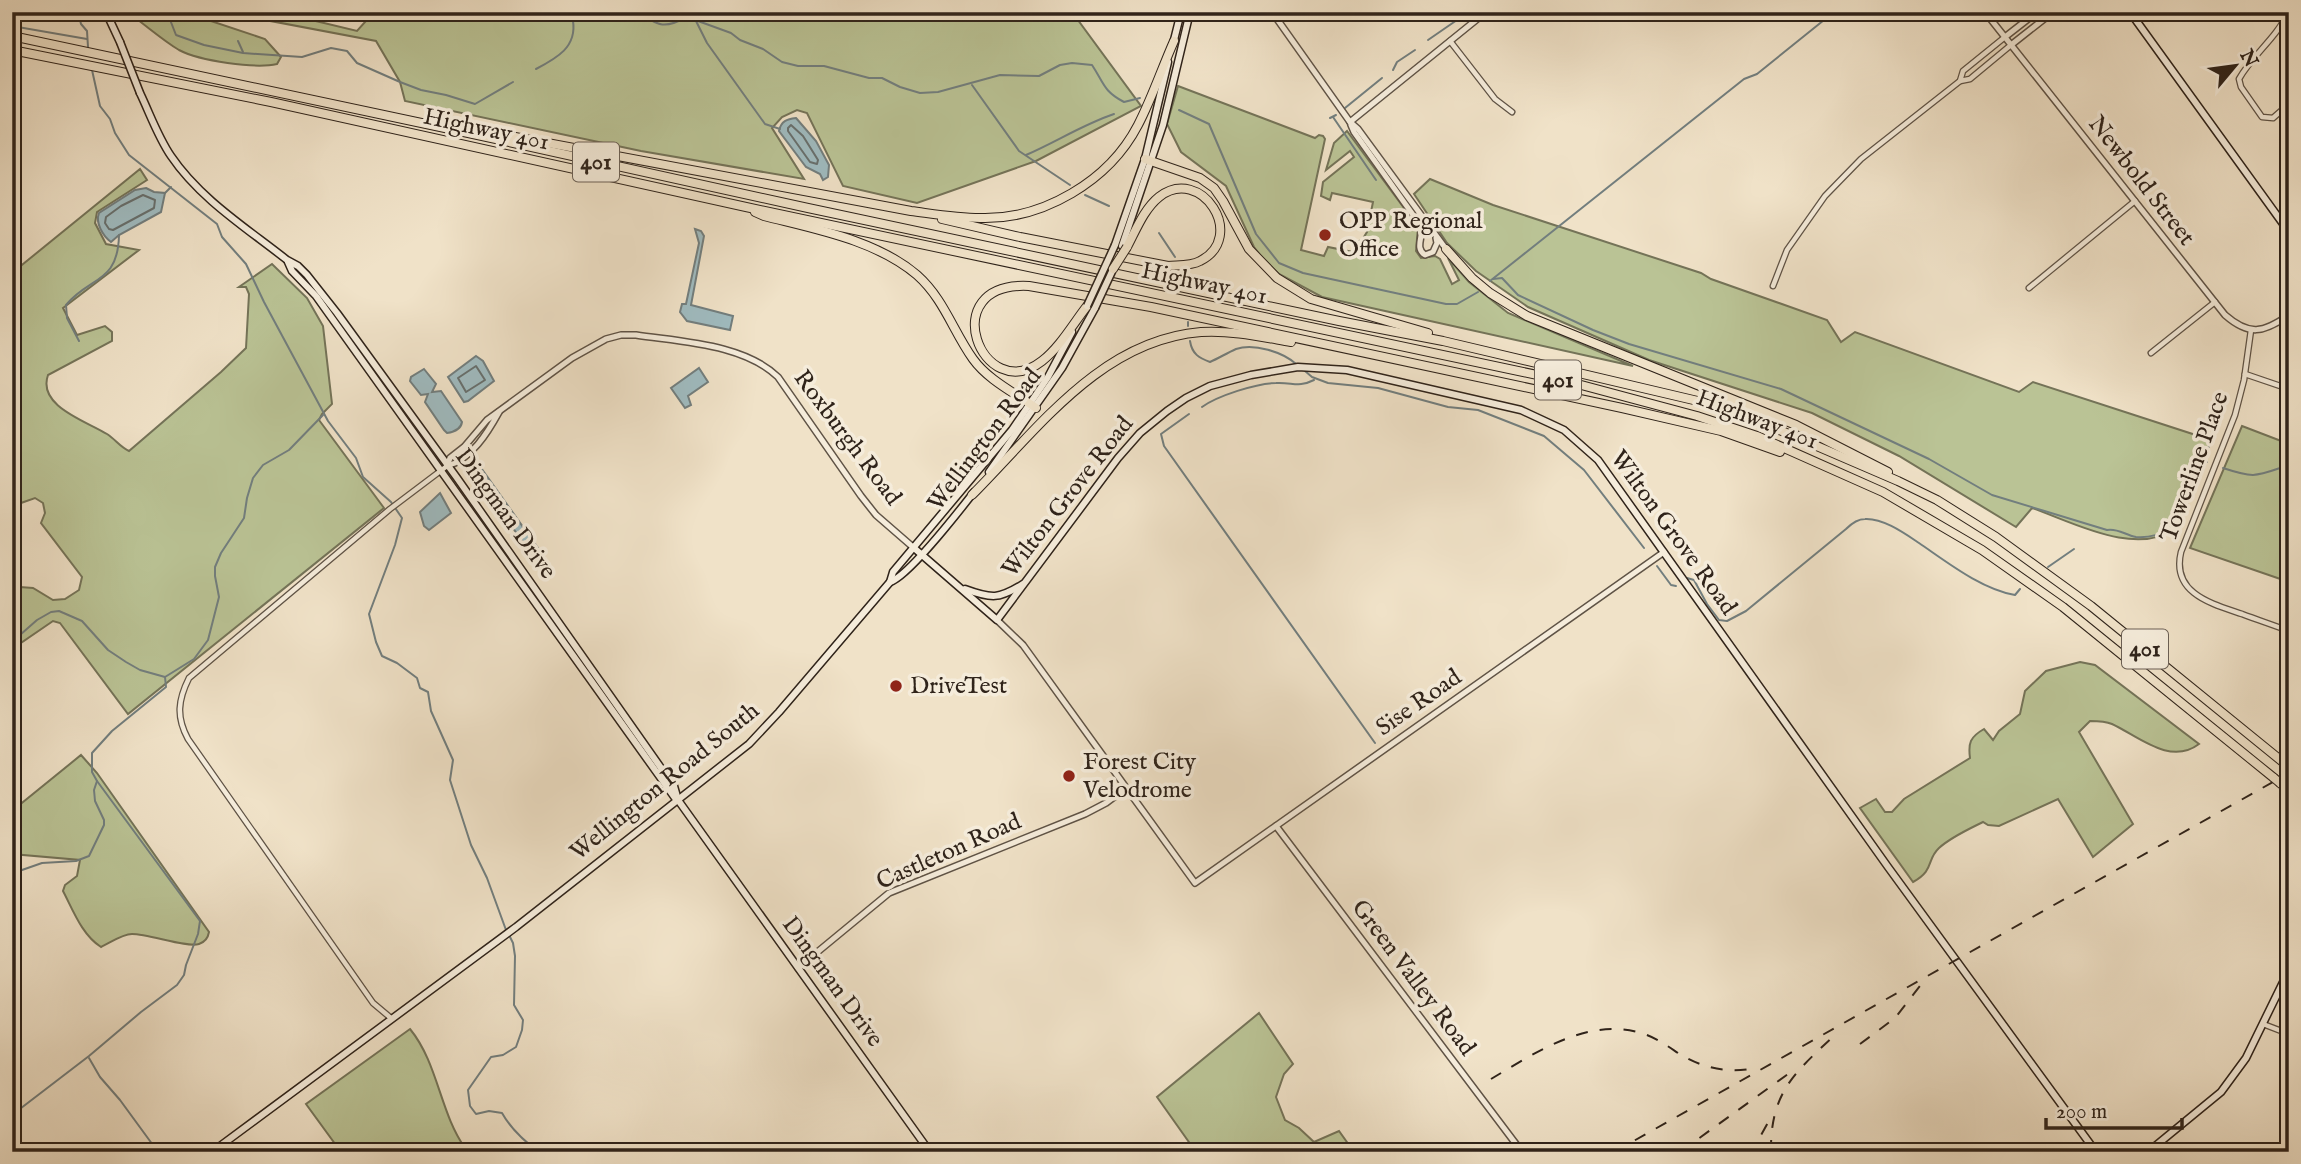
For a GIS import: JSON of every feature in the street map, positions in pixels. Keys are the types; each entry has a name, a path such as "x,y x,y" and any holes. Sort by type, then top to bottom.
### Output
{"highway":[{"name":"Highway 401","path":"12,36 1339,321 1443,341 1702,402 1761,422 1937,500 2049,574 2289,767"},
{"path":"911,211 981,218 1016,215 1038,209 1078,189 1115,158 1133,134 1174,41"},
{"name":"Highway 401","path":"12,50 271,102 746,207 1570,382 1697,415 1757,436 1883,492 1982,550 2063,607 2289,790"},
{"path":"459,131 473,129 911,211 1020,237 1168,266 1200,261 1213,251 1220,227 1210,202 1202,195 1188,190 1168,192 1150,207 1122,246 1113,269"},
{"path":"1148,160 1200,178 1214,188 1249,248 1277,278 1311,299 1431,334 1443,341"},
{"path":"746,207 764,216 859,243 917,275 947,310 975,362 1003,386 1033,406"},
{"path":"1446,249 1472,278 1490,293 1527,316 1796,425 1881,467 1898,481"},
{"path":"1091,307 1053,350 1031,368 1018,371 994,364 984,355 975,338 973,323 978,311 987,297 1000,288 1014,285 1076,292 1708,428 1786,454 1797,454"},
{"path":"972,495 1074,391 1111,364 1164,338 1202,332 1234,333 1317,346 1334,346"}],"main road":[{"name":"Dingman Drive","path":"106,12 140,93 171,155 189,178 228,214 287,261 298,266 331,305 444,468 674,786 678,800 930,1152"},
{"path":"1122,246 1148,160 1181,12"},
{"path":"1148,160 1163,125 1191,12"},
{"path":"2130,12 2289,232"},
{"name":"Wellington Road South","path":"1091,307 1122,246"},
{"name":"Wellington Road South","path":"212,1152 498,941 749,744 890,582 893,572 1033,406 1113,269"},
{"name":"Wilton Grove Road","path":"997,620 1128,446 1167,411 1210,386 1298,367 1347,370 1521,410 1564,430 1598,460 1888,867 2096,1152"},
{"name":"Wellington Road","path":"890,582 899,578 922,554 972,495 1033,406"},
{"name":"Roxburgh Road","path":"914,548 997,620"},
{"path":"960,587 997,597 1027,581"},
{"path":"2148,1152 2221,1093 2246,1058 2289,970"}],"street":[{"path":"1350,122 1486,12"},
{"name":"Newbold Street","path":"1984,12 2215,302 2235,324 2251,330"},
{"path":"1960,80 1963,71 2037,12"},
{"path":"1773,286 1787,250 1833,187 1861,159 1960,80 1970,79 2053,12"},
{"path":"2288,12 2284,22 2239,79 2241,88 2262,117 2273,118 2289,104"},
{"path":"1272,14 1446,249"},
{"path":"1450,41 1495,99 1512,111"},
{"path":"1350,122 1354,132 1421,226 1421,252 1433,252 1437,243 1435,235"},
{"path":"2029,288 2135,201"},
{"path":"2151,353 2215,302"},
{"path":"2251,330 2267,328 2289,315"},
{"name":"Towerline Place","path":"2251,330 2245,374 2235,415 2181,552 2180,569 2190,590 2204,600 2289,631"},
{"name":"Roxburgh Road","path":"444,468 454,464 476,446 509,402 598,342 613,337 636,335 738,352 762,363 778,377 860,496 914,548"},
{"path":"2245,374 2289,389"},
{"path":"391,1019 373,1003 188,739 178,712 189,678 390,509 444,468"},
{"name":"Sise Road","path":"1195,883 1664,552"},
{"name":"Roxburgh Road","path":"997,620 1023,646 1195,883"},
{"name":"Castleton Road","path":"798,968 889,893 1085,814 1126,788"},
{"name":"Green Valley Road","path":"1276,826 1522,1152"},
{"path":"2262,1023 2289,1034"}],"green space":[{"path":"131,12 178,12 199,17 265,39 281,57 277,64 267,65 200,58 173,46"},
{"path":"223,12 291,12 295,16 357,31 374,12 1072,12 1141,106 1036,161 917,203 843,186 807,113 797,110 782,117 772,128 804,179 641,151 405,101 400,82 376,41"},
{"path":"1178,86 1315,138 1323,136 1325,139 1301,250 1324,256 1328,247 1353,252 1356,242 1362,240 1367,232 1373,202 1332,193 1330,200 1321,196 1323,182 1354,157 1350,151 1326,170 1334,143 1347,131 1418,227 1416,251 1421,258 1435,256 1440,259 1452,284 1459,280 1448,258 1469,282 1508,313 1633,366 1322,297 1279,274 1254,247 1226,186 1181,152 1167,124"},
{"path":"140,169 147,180 97,212 95,223 106,244 139,250 63,308 77,335 105,326 112,332 112,341 48,375 47,386 56,404 107,434 129,451 246,348 249,294 246,287 239,287 272,264 307,298 323,326 332,404 319,420 384,508 128,714 60,623 53,621 12,649 12,591 20,587 33,588 53,600 65,599 79,590 82,577 41,523 45,513 43,503 35,498 12,509 12,273"},
{"path":"1430,179 1493,205 1701,273 1711,279 1827,320 1841,342 1855,332 2019,392 2033,382 2211,440 2178,528 2161,536 2124,538 2086,529 2032,508 2016,527 1899,456 1812,413 1649,360 1528,307 1476,271 1447,243 1414,194"},
{"path":"2242,426 2289,444 2289,582 2190,548"},
{"path":"2080,662 2095,665 2199,744 2188,750 2166,751 2112,724 2090,721 2079,732 2133,824 2093,857 2058,799 1999,826 1983,822 1955,837 1935,852 1925,873 1913,882 1860,808 1876,799 1885,812 1892,812 1904,799 1970,758 1971,741 1979,732 1984,729 1993,740 1999,731 2020,714 2025,691 2046,671"},
{"path":"81,755 97,773 209,932 203,942 193,945 128,934 101,947 83,929 63,891 65,885 77,876 80,860 12,854 12,811"},
{"path":"1259,1013 1293,1064 1284,1074 1276,1097 1285,1120 1314,1142 1339,1131 1354,1152 1196,1152 1157,1097"},
{"path":"410,1029 427,1057 450,1119 465,1148 505,1152 341,1152 306,1104"}],"water":[{"path":"796,118 816,141 829,165 828,177 823,180 820,174 806,167 779,131 785,121"},
{"path":"146,188 165,193 161,212 111,242 100,229 99,213 135,190"},
{"path":"695,229 701,231 704,236 691,305 733,316 730,330 687,321 680,312 682,304 686,304 699,243"},
{"path":"476,356 483,361 494,381 464,402 448,377"},
{"path":"699,368 708,382 688,396 691,405 685,408 671,388"},
{"path":"424,369 436,384 432,392 441,391 462,422 455,431 447,433 444,430 425,402 428,394 421,395 410,381 411,377"},
{"path":"479,465 545,558 543,565 539,565 475,474 474,469"},
{"path":"440,493 451,513 429,530 424,526 420,512"}],"waterway":[{"path":"78,12 81,24 87,31 88,47"},
{"path":"167,12 176,35 204,45 243,53 302,57 331,48 347,51 357,63 400,82 475,104 513,82"},
{"path":"536,69 558,56 569,45 573,21 578,12"},
{"path":"637,12 666,25 687,17 731,33 782,62 798,66 824,66 869,78 882,78 920,93 938,92 1000,75 1039,76 1060,65 1072,63 1092,65 1108,90 1124,102 1140,98"},
{"path":"1490,281 1744,79 1757,74 1834,12"},
{"path":"1428,40 1457,20"},
{"path":"696,21 707,43 765,124 780,129"},
{"path":"12,26 87,39"},
{"path":"238,41 243,52"},
{"path":"1393,70 1397,62 1415,50"},
{"path":"92,70 100,106 129,155 217,224 222,237 246,264 328,421 356,458 363,477 391,502 402,518 395,545 369,614 376,642 382,656 417,678 420,688 428,692 431,711 453,760 450,780 471,845 487,878 506,930"},
{"path":"1345,108 1382,78"},
{"path":"972,85 1019,151 1070,185"},
{"path":"1179,110 1209,124 1256,234 1279,263 1303,273 1446,304 1457,304 1478,292"},
{"path":"1026,155 1114,114"},
{"path":"1330,118 1336,115"},
{"path":"1333,117 1376,180"},
{"path":"165,193 171,187"},
{"path":"1085,195 1109,206"},
{"path":"1159,233 1175,257"},
{"path":"79,341 67,318 66,305 108,271 114,263 119,235"},
{"path":"1493,279 1502,278 1518,295 1629,344 1781,389 1929,459 1992,495 2107,530 2141,537 2157,535 2171,529 2175,526 2201,461 2207,462"},
{"path":"1190,341 1197,355 1210,362 1236,349 1251,347 1276,352 1296,364"},
{"path":"1305,371 1328,383 1378,388 1448,407 1478,410 1544,436 1584,470 1644,548"},
{"path":"1202,407 1248,388 1276,383 1304,384 1314,380"},
{"path":"1189,414 1161,434 1164,446 1375,743"},
{"path":"12,642 37,620 51,612 59,611 82,621 108,650 140,670 165,677 194,659 208,640 219,597 215,567 244,518 253,478 263,465 289,450 323,415"},
{"path":"2203,462 2215,430"},
{"path":"2223,468 2256,475 2289,465"},
{"path":"1687,578 1694,580 1719,620 1727,621 1746,611 1852,524 1859,520 1872,519 1907,535 1965,574 1990,587 2015,595 2020,589"},
{"path":"2048,567 2074,549"},
{"path":"1657,566 1671,585 1676,586"},
{"path":"12,877 22,870 42,863 76,861 89,856 104,825 95,801 97,781 92,772 92,753 112,731 166,687 165,677"},
{"path":"12,1115 177,985 184,975 198,934 200,921 97,781"},
{"path":"509,935 515,956 514,1005 523,1020 522,1030 516,1047 503,1055 491,1057 468,1090 470,1106 476,1114 489,1111 502,1113 518,1134 539,1152"},
{"path":"89,1058 100,1077 158,1152"}],"railway":[{"path":"1614,1152 2289,773"},
{"path":"1860,1044 1895,1018 1923,982"},
{"path":"1491,1079 1562,1040 1601,1030 1621,1029 1646,1035 1706,1066 1735,1070 1755,1068"},
{"path":"1771,1152 1775,1113 1781,1097 1810,1058 1838,1032"},
{"path":"1680,1152 1788,1074"},
{"path":"1745,1152 1760,1137 1770,1119"}],"place":[{"name":"OPP Regional Office","path":"1325,235"},
{"name":"DriveTest","path":"896,686"},
{"name":"Forest City Velodrome","path":"1069,776"}]}
